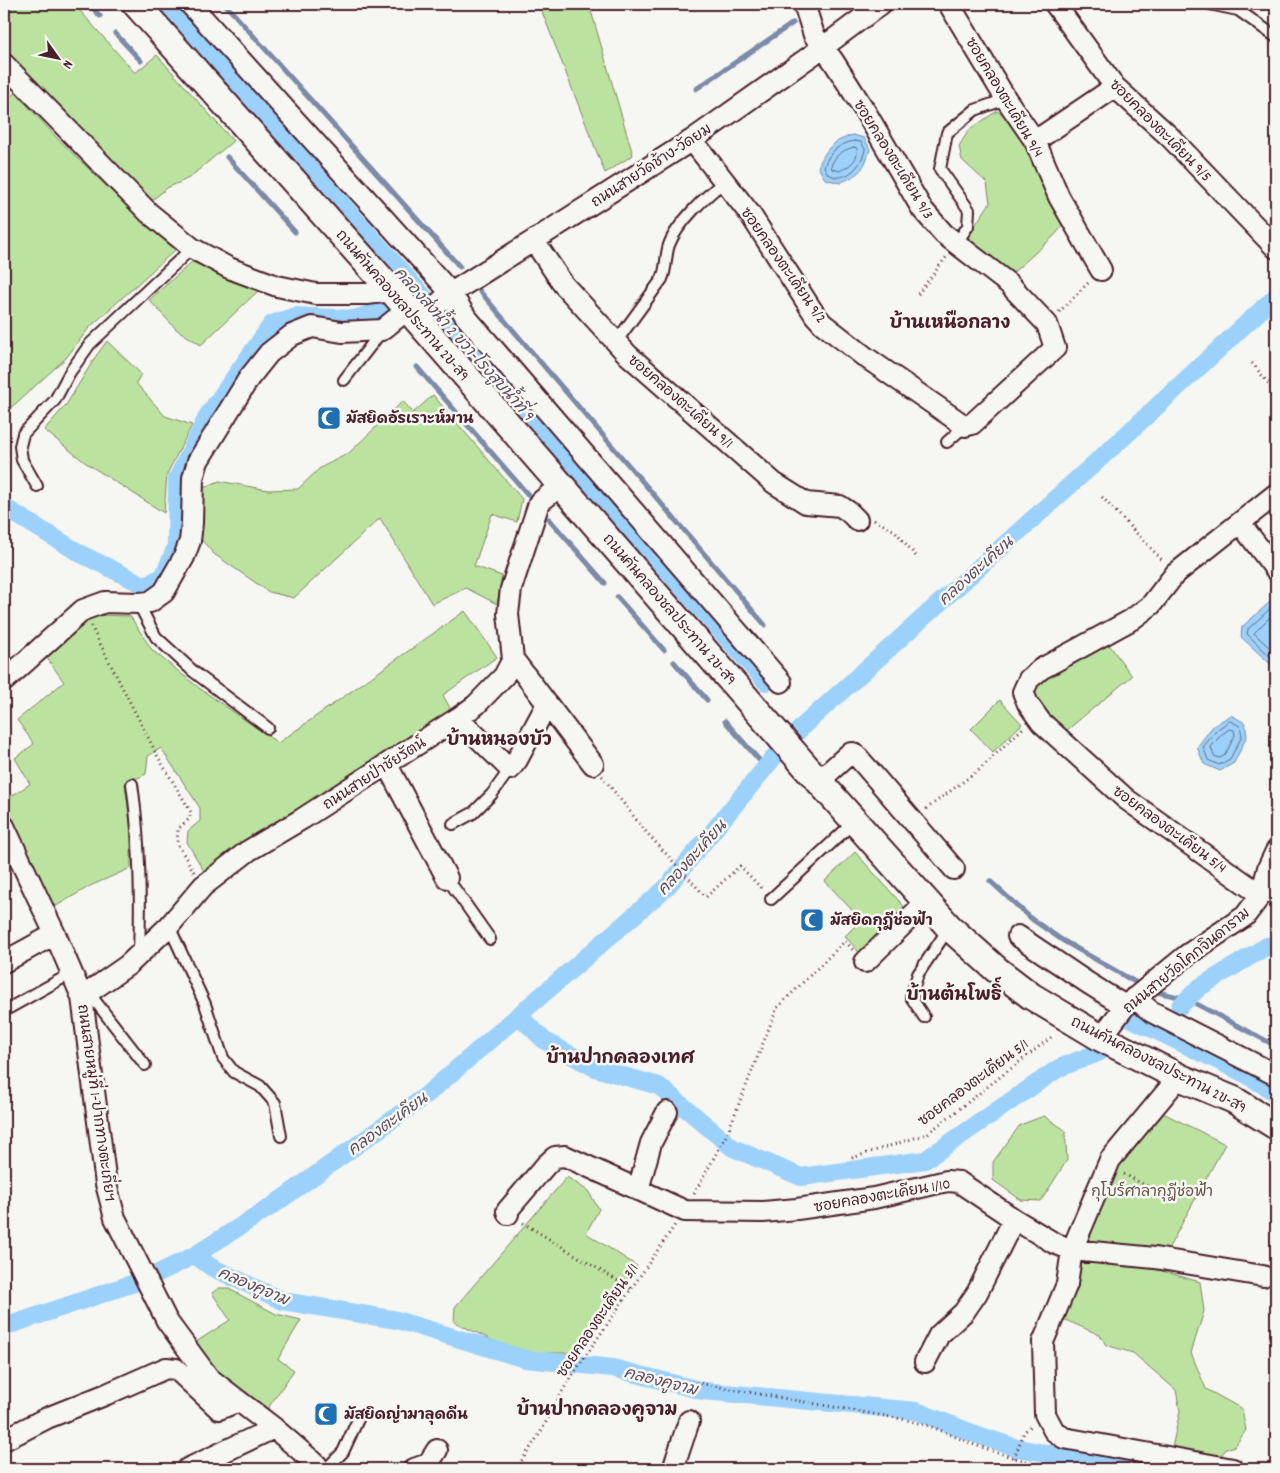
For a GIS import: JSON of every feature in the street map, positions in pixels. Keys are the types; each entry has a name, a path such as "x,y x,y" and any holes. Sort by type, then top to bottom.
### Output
{"street":[{"name":"ถนนคันคลองชลประทาน 2ข-ส9","path":"136,4 411,309 814,775 949,927 997,970 1030,996 1101,1038 1179,1077 1234,1100 1276,1126"},
{"path":"190,4 466,317 781,682"},
{"name":"ซอยคลองตะเคียน 9/3","path":"804,4 814,35 834,62 865,111 922,209 944,234 1009,284 1046,324 1055,348 972,424 964,426"},
{"name":"ถนนสายวัดช้าง-วัดยม","path":"382,330 411,309 447,297 692,140 881,4"},
{"name":"ซอยคลองตะเคียน 9/4","path":"948,4 1006,99 1035,141 1059,197 1101,270"},
{"name":"ซอยคลองตะเคียน 9/5","path":"1055,4 1115,87 1170,137 1276,248"},
{"path":"4,64 149,213 192,248 229,268 277,286 316,294 367,294 411,309"},
{"path":"1035,141 1115,87"},
{"name":"ซอยคลองตะเคียน 9/2","path":"692,140 750,214 815,315 823,324 864,356 964,426"},
{"name":"ซอยคลองตะเคียน 9/1","path":"534,242 563,284 628,355 774,483 806,503 840,506 853,516"},
{"path":"4,681 83,610 105,602 150,602 164,592 184,557 190,541 193,478 198,461 249,378 269,353 292,335 312,327 342,332 382,330"},
{"path":"561,484 540,503 511,589 508,614 513,658 593,764"},
{"path":"1175,574 1276,494"},
{"path":"1240,523 1276,570"},
{"name":"ซอยคลองตะเคียน 5/4","path":"1175,574 1152,605 1131,620 1041,669 1029,679 1024,692 1028,704 1036,716 1126,799 1261,895"},
{"name":"ถนนสายป่าชัยรัตน์","path":"86,995 128,966 169,926 203,886 248,851 387,765 476,705 504,676 513,658"},
{"path":"458,718 510,769 517,760 547,704"},
{"path":"814,775 853,753 954,869"},
{"path":"387,765 447,878"},
{"name":"ถนนสายหมู่ที่ 1-ปากทางตะเกี่ยฯ","path":"4,826 9,849 55,934 72,973 86,995 106,1184 115,1218 166,1322 209,1378 274,1428 320,1469"},
{"name":"ถนนสายวัดโคกจินดาราม","path":"1101,1038 1129,1002 1187,955 1245,916 1261,895 1274,863"},
{"path":"865,962 926,902"},
{"path":"4,962 55,934"},
{"path":"1018,936 1088,983 1152,1012 1276,1075"},
{"path":"1179,1077 1110,1160 1072,1250 1067,1284 1042,1342 1045,1414 1054,1431 1064,1438 1233,1469"},
{"path":"638,1190 651,1143 667,1112"},
{"name":"ซอยคลองตะเคียน 1/10","path":"508,1214 507,1211 546,1165 556,1157 565,1156 685,1210 763,1212 797,1209 874,1198 947,1181 959,1182 1014,1220 1054,1243 1072,1250 1154,1258 1263,1276"},
{"path":"924,1362 939,1335 964,1312 977,1293 1014,1220"},
{"path":"4,1440 47,1418 108,1394 166,1368 176,1369 219,1410 239,1401"},
{"path":"673,1469 689,1421"},
{"path":"187,1469 274,1428"},
{"path":"414,1469 428,1464 437,1450"}],"lane":[{"path":"1209,4 1238,10 1276,37"},
{"path":"956,244 968,226 969,210 940,169 947,133 975,110 1006,99"},
{"path":"616,342 662,279 666,271 668,246 676,231 709,194 725,182"},
{"path":"37,486 22,460 20,446 23,434 54,400 70,372 90,344 192,248"},
{"path":"344,380 382,330"},
{"path":"947,442 964,426"},
{"path":"138,603 156,637 194,672 268,728"},
{"path":"453,824 473,813 492,794 510,769"},
{"path":"132,784 137,818 141,898 139,955"},
{"path":"771,899 855,821"},
{"path":"447,878 490,939"},
{"path":"169,926 205,1004 223,1058 234,1072 260,1086 275,1103 281,1136"},
{"path":"924,1017 910,997 918,974 949,927"},
{"path":"4,1011 72,973"},
{"path":"86,995 145,1065"},
{"path":"326,1469 342,1452 360,1416"}],"path":[{"path":"918,294 956,244"},
{"path":"1046,324 1101,270"},
{"path":"1252,364 1276,393"},
{"path":"1102,497 1175,574"},
{"path":"853,516 878,521 895,531 916,556"},
{"path":"83,610 158,758 191,812 189,819 178,829 177,843 203,886"},
{"path":"910,818 934,804 979,770 1036,716"},
{"path":"593,764 646,832 706,897 740,866 771,899"},
{"name":"ซอยคลองตะเคียน 3/1","path":"516,1469 539,1435 573,1374 685,1210 727,1134 777,1008 845,941 865,962"},
{"name":"ซอยคลองตะเคียน 5/1","path":"852,1158 926,1134 1073,1021"},
{"path":"1108,1165 1177,1202"},
{"path":"508,1214 631,1289"},
{"path":"691,1382 902,1419 930,1426 972,1444 1014,1458 1045,1466 1092,1469"},
{"path":"1014,1458 1024,1432"}],"green space":[{"path":"4,4 74,4 135,73 157,55 233,141 189,178 167,188 151,201 75,121 4,52"},
{"path":"539,4 589,4 633,155 605,173"},
{"path":"15,92 57,138 175,250 89,328 66,358 4,414 4,106"},
{"path":"997,111 1007,118 1018,130 1037,161 1065,223 1054,236 1008,277 969,247 971,231 990,203 987,183 962,160 959,146 969,130"},
{"path":"192,262 259,290 201,345 176,329 149,300"},
{"path":"107,341 141,374 136,383 165,416 192,425 167,474 164,513 86,463 44,430 66,405"},
{"path":"433,395 522,499 517,522 492,514 474,566 502,576 497,604 466,588 432,604 380,518 294,598 269,592 214,554 199,537 203,488 219,481 268,490 298,489 320,468 349,453 403,401 413,413"},
{"path":"465,611 497,657 443,695 451,710 371,765 235,848 205,873 187,842 188,831 200,821 200,808 161,748 148,756 146,774 125,784 131,830 131,868 90,886 48,911 4,815 4,801 30,784 15,758 34,744 17,720 64,682 44,654 78,623 95,615 130,616 152,650 199,688 278,743"},
{"path":"1107,642 1132,676 1061,735 1033,695 1037,683"},
{"path":"1000,700 1022,724 993,752 971,729"},
{"path":"855,852 908,911 862,956 845,936 861,920 825,881"},
{"name":"กุโบร์ศาลากุฎีช่อฟ้า","path":"1161,1112 1225,1144 1167,1251 1084,1244 1115,1169"},
{"path":"1044,1116 1065,1130 1067,1160 1041,1201 1021,1200 993,1180 993,1162 1020,1125"},
{"path":"567,1177 588,1191 599,1209 586,1233 637,1266 578,1353 531,1353 502,1345 454,1322 455,1307"},
{"path":"1079,1261 1152,1268 1200,1282 1204,1311 1191,1353 1206,1389 1242,1409 1246,1430 1235,1446 1226,1449 1217,1461 1172,1448 1180,1411 1176,1390 1133,1353 1106,1345 1100,1335 1061,1318"},
{"path":"219,1288 227,1288 276,1314 301,1320 278,1359 294,1370 266,1411 215,1372 193,1344 230,1320 212,1293"}],"water":[{"path":"853,135 864,138 870,149 863,167 857,174 840,183 825,179 818,167 827,150 840,140"},
{"path":"1271,601 1276,602 1276,669 1241,637 1242,627"},
{"path":"1231,715 1245,723 1247,736 1234,763 1220,771 1204,764 1197,747 1213,726"}],"waterway":[{"path":"89,4 100,16"},
{"name":"คลองส่งน้ำ 2 ขวา-โรงสูบน้ำที่ 9","path":"164,4 766,682"},
{"path":"225,4 460,267"},
{"path":"696,89 793,23"},
{"path":"115,33 141,61"},
{"path":"227,157 295,232"},
{"path":"478,289 765,625"},
{"name":"คลองตะเคียน","path":"4,1327 146,1279 195,1255 272,1206 424,1097 667,887 774,757 804,725 1126,435 1276,296"},
{"path":"4,507 81,554 144,585 163,577 176,547 177,479 208,415 272,324 295,316 354,319 385,310"},
{"path":"417,367 530,497"},
{"path":"549,519 605,583"},
{"path":"617,597 664,650"},
{"path":"674,662 707,700"},
{"path":"725,721 766,768"},
{"path":"990,881 1033,920 1062,940 1135,982"},
{"path":"1180,1006 1200,987 1267,946 1276,945"},
{"path":"1157,992 1187,999 1276,1046"},
{"path":"518,1015 545,1041 595,1068 659,1086 733,1148 801,1177 925,1160 1059,1068 1100,1052"},
{"name":"คลองส่งน้ำ 2 ขวา-โรงสูบน้ำที่ 9","path":"1130,1018 1247,1075 1276,1093"},
{"name":"คลองคูจาม","path":"195,1255 211,1267 283,1301 397,1320 525,1359 613,1368 703,1391 916,1411 1017,1448 1137,1469"}],"place":[{"name":"มัสยิดอัรเราะห์มาน","path":"329,418"},
{"name":"มัสยิดกุฎีช่อฟ้า","path":"812,920"},
{"name":"มัสยิดญ่ามาลุดดีน","path":"326,1414"}],"district":[{"name":"บ้านเหนือกลาง","path":"950,322"},
{"name":"บ้านหนองบัว","path":"499,739"},
{"name":"บ้านต้นโพธิ์","path":"954,994"},
{"name":"บ้านปากคลองเทศ","path":"620,1057"},
{"name":"บ้านปากคลองคูจาม","path":"597,1409"}]}
